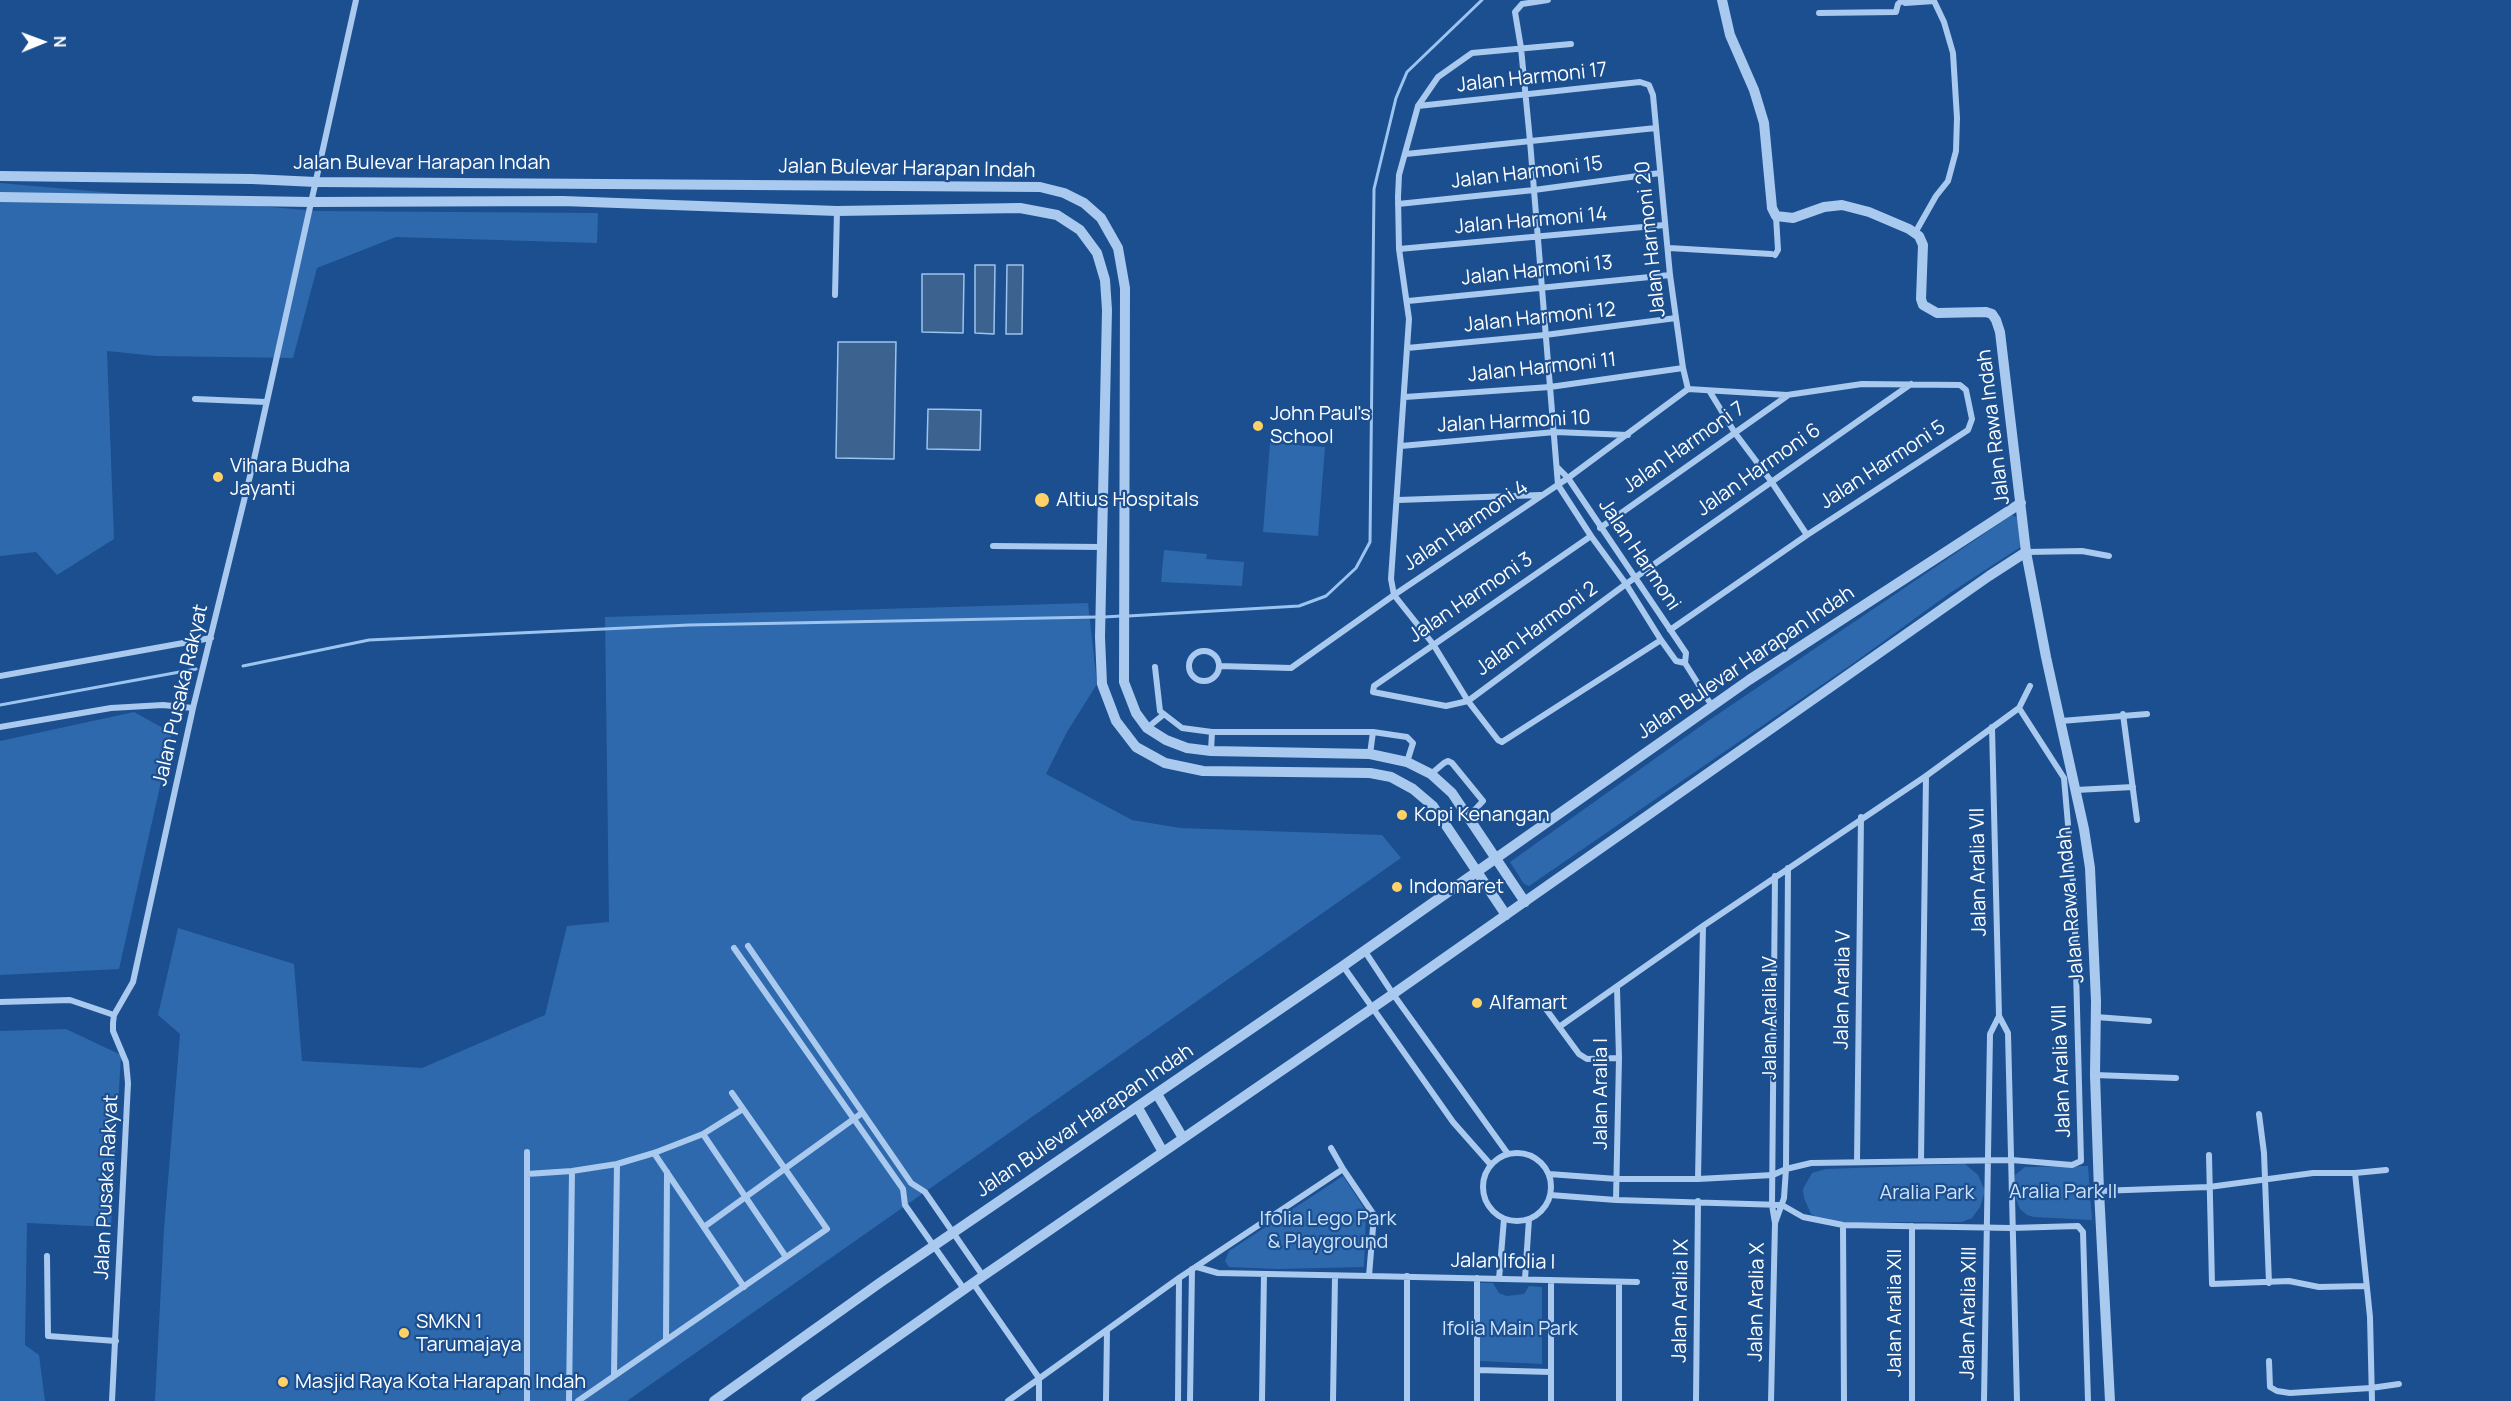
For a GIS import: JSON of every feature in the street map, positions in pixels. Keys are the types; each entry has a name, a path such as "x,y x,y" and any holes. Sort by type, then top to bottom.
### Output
{"street":[{"name":"Jalan Pusaka Rakyat","path":"112,1401 128,1083 126,1062 113,1031 114,1015 133,982 193,708 266,402 356,0"},
{"path":"1548,0 1525,3 1516,9 1543,286 1558,485"},
{"path":"1669,248 1773,254 1778,250 1764,123 1754,90 1731,35 1722,0"},
{"path":"1776,216 1793,218 1824,207 1842,205 1869,212 1915,233 1936,196 1948,181 1956,151 1957,118 1953,53 1944,22 1934,1 1905,3 1904,0 1898,4 1896,12 1819,13"},
{"path":"1571,45 1473,53 1438,77 1418,106 1399,175 1399,249 1409,319 1391,579 1394,596 1433,644 1468,700 1498,740 1505,742 1661,640"},
{"name":"Jalan Harmoni 17","path":"1418,106 1640,82 1649,85"},
{"name":"Jalan Harmoni 20","path":"1649,85 1653,95 1670,274 1683,369 1688,389"},
{"path":"1406,154 1656,128"},
{"name":"Jalan Harmoni 15","path":"1398,204 1534,190 1660,173"},
{"name":"Jalan Bulevar Harapan Indah","path":"0,176 316,182 1040,187 1074,198 1084,203 1101,218 1118,248 1125,288 1122,588 1124,682 1128,698 1148,728 1166,740 1186,748 1211,751 1371,754 1407,762 1431,774 1452,793 1469,816 1525,902"},
{"name":"Jalan Bulevar Harapan Indah","path":"0,197 311,202 562,201 837,211 1020,208 1057,215 1080,230 1097,253 1105,280 1107,319 1101,597 1102,684 1116,721 1136,747 1165,763 1203,771 1370,773 1391,777 1413,789 1433,806 1506,915"},
{"path":"835,295 837,211"},
{"name":"Jalan Harmoni 14","path":"1399,249 1665,225"},
{"name":"Jalan Rawa Indah","path":"1915,233 1923,245 1921,299 1923,304 1937,313 1986,312 1992,314 2000,332 2026,552 2090,868 2096,1017 2095,1075 2099,1191 2110,1401"},
{"name":"Jalan Harmoni 13","path":"1408,301 1670,274"},
{"name":"Jalan Harmoni 12","path":"1407,348 1545,336 1676,318"},
{"path":"1107,319 1125,320"},
{"name":"Jalan Harmoni 11","path":"1404,397 1550,387 1683,369"},
{"name":"Jalan Harmoni 5","path":"1670,630 1807,535 1968,430 1972,419 1966,390 1959,385 1862,384 1787,395 1688,389"},
{"name":"Jalan Harmoni 6","path":"1626,584 1911,384"},
{"name":"Jalan Harmoni 4","path":"1220,666 1291,668 1568,478 1629,435 1688,389"},
{"path":"1710,392 1735,433 1807,535"},
{"name":"Jalan Harmoni 7","path":"1600,528 1787,395"},
{"path":"195,399 266,402"},
{"name":"Jalan Harmoni 10","path":"1401,446 1555,432 1629,435"},
{"name":"Jalan Harmoni","path":"1557,468 1568,478 1686,653 1684,663"},
{"path":"1104,479 1124,479"},
{"name":"Jalan Harmoni","path":"1558,485 1626,584 1661,640 1676,660 1684,663 1712,706"},
{"path":"1398,500 1542,495"},
{"name":"Jalan Bulevar Harapan Indah","path":"714,1401 934,1246 1342,966 1712,706 2021,503"},
{"name":"Jalan Harmoni 3","path":"1468,700 1446,706 1372,690 1374,686 1433,644 1591,536"},
{"path":"993,546 1102,547"},
{"path":"806,1401 2026,552 2082,551 2109,556"},
{"name":"Jalan Harmoni 2","path":"1468,700 1626,584"},
{"path":"0,676 211,638"},
{"path":"1204,650 1215,655 1220,666 1214,677 1203,681 1192,676 1189,665 1193,655 1204,650"},
{"path":"1155,667 1158,704 1163,715 1182,728 1212,732 1373,732 1411,739 1413,743 1407,762"},
{"path":"1559,1027 1861,817 1926,776 2019,708 2030,686"},
{"path":"0,728 111,708 163,705 193,708"},
{"name":"Jalan Aralia VIII","path":"2012,1160 2072,1165 2081,1161 2073,894 2064,778 2019,708"},
{"path":"2061,721 2123,714 2147,714"},
{"path":"2123,714 2137,819"},
{"path":"1148,728 1163,715"},
{"name":"Jalan Aralia VII","path":"1992,727 1999,1016 2008,1033 2017,1401"},
{"path":"1211,751 1212,732"},
{"path":"1371,754 1373,732"},
{"path":"1431,774 1444,763 1448,761 1452,763 1483,801 1469,816"},
{"path":"1921,1161 1926,776"},
{"path":"2076,790 2133,787"},
{"name":"Jalan Aralia V","path":"1857,1162 1861,817"},
{"name":"Jalan Aralia IV","path":"1775,1223 1782,1205 1786,1168 1788,868"},
{"name":"Jalan Aralia X","path":"1771,1401 1775,1223 1772,1205 1775,876"},
{"path":"1698,1179 1702,926"},
{"path":"748,946 911,1183 925,1191 983,1276"},
{"path":"734,948 903,1189 905,1205 934,1246 969,1286 1039,1378 1039,1401"},
{"path":"1364,950 1508,1154"},
{"path":"1342,966 1453,1122 1491,1165"},
{"name":"Jalan Aralia I","path":"1616,1200 1619,1058 1617,987"},
{"path":"0,1002 70,1000 114,1015"},
{"path":"1544,1005 1579,1054 1587,1059 1619,1058"},
{"name":"Jalan Aralia VII","path":"1989,1160 1990,1034 1999,1016"},
{"path":"2096,1017 2149,1021"},
{"path":"2095,1075 2176,1078"},
{"path":"578,1401 827,1230 732,1093"},
{"path":"1157,1094 1183,1138"},
{"path":"1138,1108 1163,1152"},
{"path":"527,1174 572,1171 617,1164 654,1153 703,1134 743,1109"},
{"path":"704,1227 862,1113"},
{"path":"2259,1114 2264,1153 2263,1180 2269,1283"},
{"path":"703,1134 786,1257"},
{"path":"1331,1148 1374,1215 1369,1276"},
{"path":"527,1152 527,1401"},
{"path":"654,1153 744,1287"},
{"path":"1521,1153 1532,1156 1549,1174 1550,1195 1546,1205 1538,1214 1528,1219 1516,1221 1504,1219 1493,1211 1486,1201 1484,1183 1491,1165 1508,1154 1521,1153"},
{"path":"2209,1155 2212,1284 2289,1281 2319,1287 2366,1286"},
{"name":"Jalan Aralia XIII","path":"1984,1401 1989,1160"},
{"path":"1549,1174 1617,1179 1698,1179 1773,1174 1786,1168 1811,1163 2012,1160"},
{"path":"614,1376 617,1164"},
{"path":"1008,1401 1179,1278 1343,1169"},
{"path":"2099,1191 2209,1187 2313,1173 2386,1170"},
{"path":"569,1401 572,1171"},
{"path":"666,1340 667,1172"},
{"path":"2355,1173 2370,1317 2372,1401"},
{"path":"903,1189 911,1183"},
{"path":"1550,1195 1616,1200 1782,1205 1803,1216 1843,1225 2012,1228 2076,1226 2082,1230 2088,1401"},
{"name":"Jalan Aralia IX","path":"1696,1401 1698,1201"},
{"path":"1499,1279 1504,1219"},
{"path":"1525,1280 1528,1219"},
{"path":"1843,1225 1844,1401"},
{"name":"Jalan Aralia XII","path":"1912,1226 1912,1401"},
{"path":"47,1256 48,1336 116,1341"},
{"path":"1190,1401 1194,1268"},
{"name":"Jalan Ifolia I","path":"1194,1268 1218,1273 1637,1282"},
{"path":"1262,1401 1264,1274"},
{"path":"1333,1401 1335,1275"},
{"path":"1407,1276 1407,1401"},
{"path":"1178,1401 1179,1278"},
{"path":"1477,1278 1477,1401"},
{"path":"1551,1280 1551,1401"},
{"path":"1619,1282 1619,1401"},
{"path":"1106,1401 1107,1330"},
{"path":"2269,1360 2270,1387 2276,1391 2290,1393 2371,1388 2399,1383"},
{"path":"1477,1370 1551,1372"}],"green space":[{"path":"0,183 316,211 598,213 597,243 396,237 317,268 293,358 156,356 107,351 114,539 57,575 36,552 0,556"},
{"path":"1270,443 1325,447 1318,536 1263,532"},
{"path":"2012,515 2018,518 2022,546 1950,593 1855,662 1529,886 1524,884 1510,862 1705,723"},
{"path":"1164,550 1207,554 1206,559 1244,562 1242,586 1161,582"},
{"path":"1088,603 1097,684 1067,732 1046,774 1132,820 1180,828 1382,835 1401,858 627,1401 155,1401 164,1229 180,1034 158,1015 178,928 294,964 302,1061 422,1068 545,1015 567,926 609,922 605,617"},
{"path":"134,712 172,733 119,969 0,975 0,741"},
{"path":"66,1029 121,1055 111,1227 27,1223 25,1345 39,1355 45,1401 0,1401 0,1031"},
{"name":"Aralia Park","path":"1965,1164 1978,1175 1985,1191 1980,1207 1972,1218 1962,1222 1832,1222 1821,1220 1811,1214 1804,1198 1803,1189 1812,1173 1826,1169"},
{"name":"Aralia Park II","path":"2088,1166 2092,1220 2034,1217 2020,1209 2016,1199 2015,1175 2025,1167"},
{"name":"Ifolia Lego Park & Playground","path":"1343,1176 1366,1211 1364,1267 1277,1269 1229,1267 1225,1261 1229,1251"},
{"name":"Ifolia Main Park","path":"1479,1283 1493,1283 1499,1293 1507,1296 1524,1294 1529,1286 1542,1287 1542,1364 1479,1361"}],"shaded area":[{"path":"975,265 995,265 994,334 975,333"},
{"path":"1007,265 1023,265 1022,334 1006,334"},
{"path":"922,274 964,274 963,333 922,332"},
{"path":"838,342 896,342 894,459 836,458"},
{"path":"928,409 981,410 980,450 927,449"}],"waterway":[{"path":"1128,616 1299,606 1326,596 1356,568 1370,542 1374,189 1396,98 1407,72 1482,0"},
{"path":"1104,617 1121,616"},
{"path":"243,666 369,640 689,625 1097,617"},
{"path":"0,705 196,669"}],"place":[{"name":"John Paul's School","path":"1258,426"},
{"name":"Vihara Budha Jayanti","path":"218,477"},
{"name":"Altius Hospitals","path":"1042,500"},
{"name":"Kopi Kenangan","path":"1402,815"},
{"name":"Indomaret","path":"1397,887"},
{"name":"Alfamart","path":"1477,1003"},
{"name":"SMKN 1 Tarumajaya","path":"404,1333"},
{"name":"Masjid Raya Kota Harapan Indah","path":"283,1382"}]}
